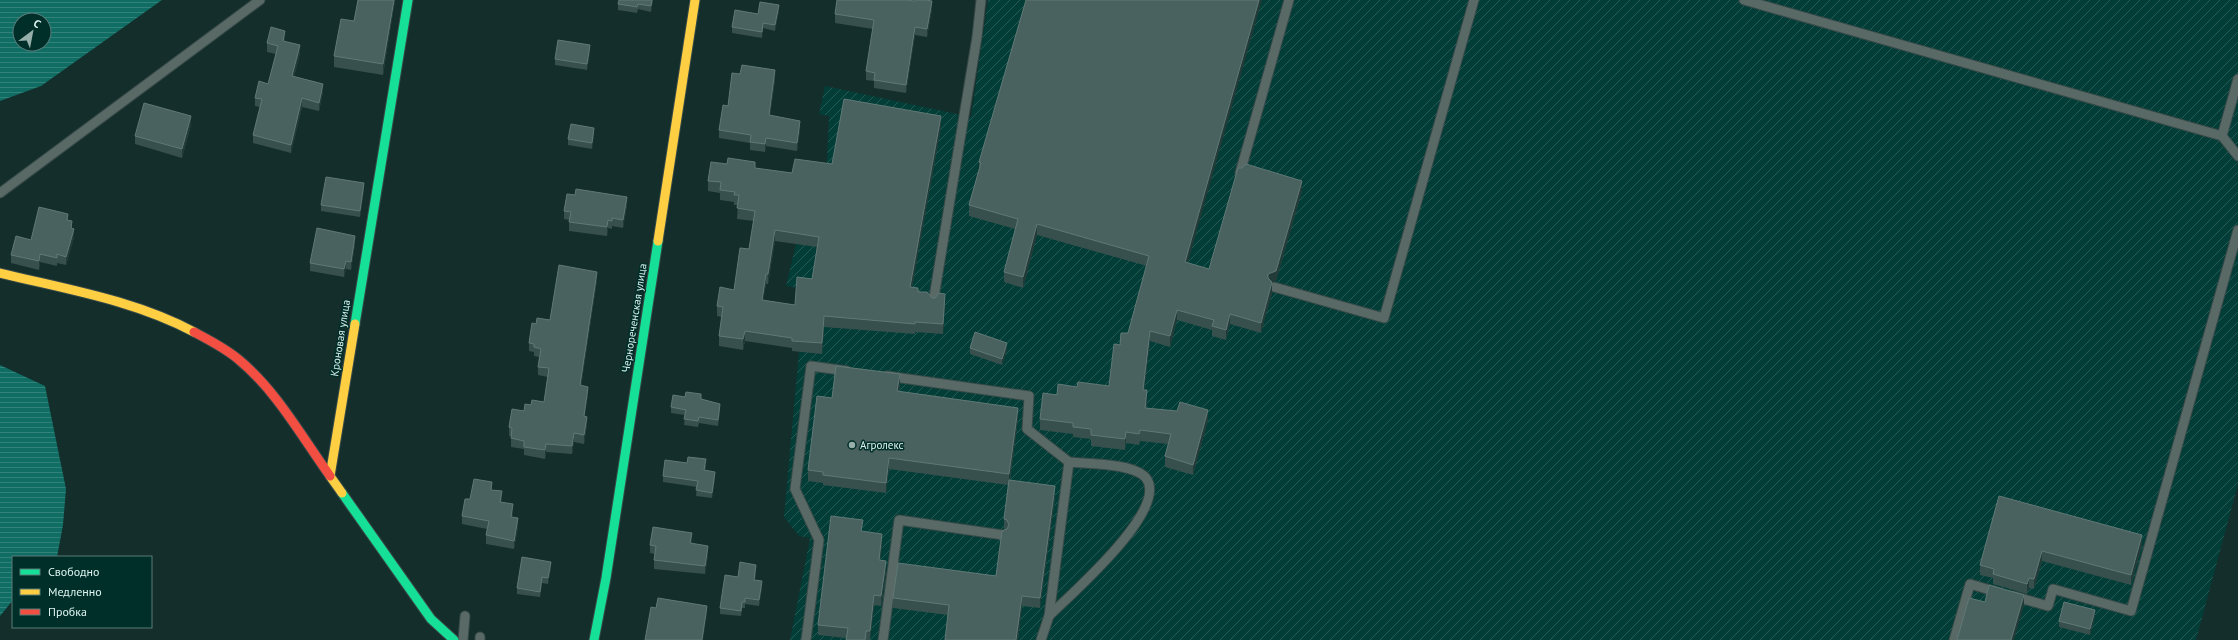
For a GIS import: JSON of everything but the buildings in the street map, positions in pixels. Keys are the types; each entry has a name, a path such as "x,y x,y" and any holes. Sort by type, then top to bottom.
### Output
{"street":[{"name":"Кроновая улица","path":"330,476 408,0"},
{"name":"Чернореченская улица","path":"594,640 608,563 695,0"},
{"path":"0,273 150,312 183,325 218,344 257,379 330,476 431,619 454,640"}],"lane":[{"path":"0,193 260,0"},
{"path":"933,303 977,37 981,0"},
{"path":"1240,173 1289,0"},
{"path":"1274,287 1384,318 1474,0"},
{"path":"1744,0 2222,136 2238,156"},
{"path":"2222,136 2238,79"},
{"path":"1954,640 1970,584 2048,606 2053,589 2131,610 2238,230"},
{"path":"806,640 819,540 795,489 811,366 858,372"},
{"path":"874,374 1030,396 1027,429 1069,462 1119,467 1138,472 1146,477 1150,495 1147,505 1137,522 1104,562 1049,616"},
{"path":"1041,640 1049,616 1069,462"},
{"path":"883,640 898,520 1003,535"},
{"path":"463,640 464,616"}],"shaded area":[{"path":"0,0 162,0 41,86 0,101"},
{"path":"988,0 2238,0 2238,484 2196,640 790,640 810,538 799,536 784,517 799,352 797,288 786,286 796,244 812,246 819,231 827,160 829,116 819,114 825,86 971,117"},
{"path":"0,365 45,386 66,489 63,525 57,556 12,556 12,601 0,616"}],"traffic: fast":[{"path":"355,324 408,0"},
{"path":"594,640 606,578 658,241"},
{"path":"342,493 431,619 454,640"}],"traffic: slow":[{"path":"658,241 695,0"},
{"path":"0,273 123,303 171,321 194,332"},
{"path":"342,493 330,476 355,324"}],"traffic: jam":[{"path":"194,332 228,351 252,371 288,414 330,476"}],"place":[{"name":"Агролекс","path":"852,445"}]}
